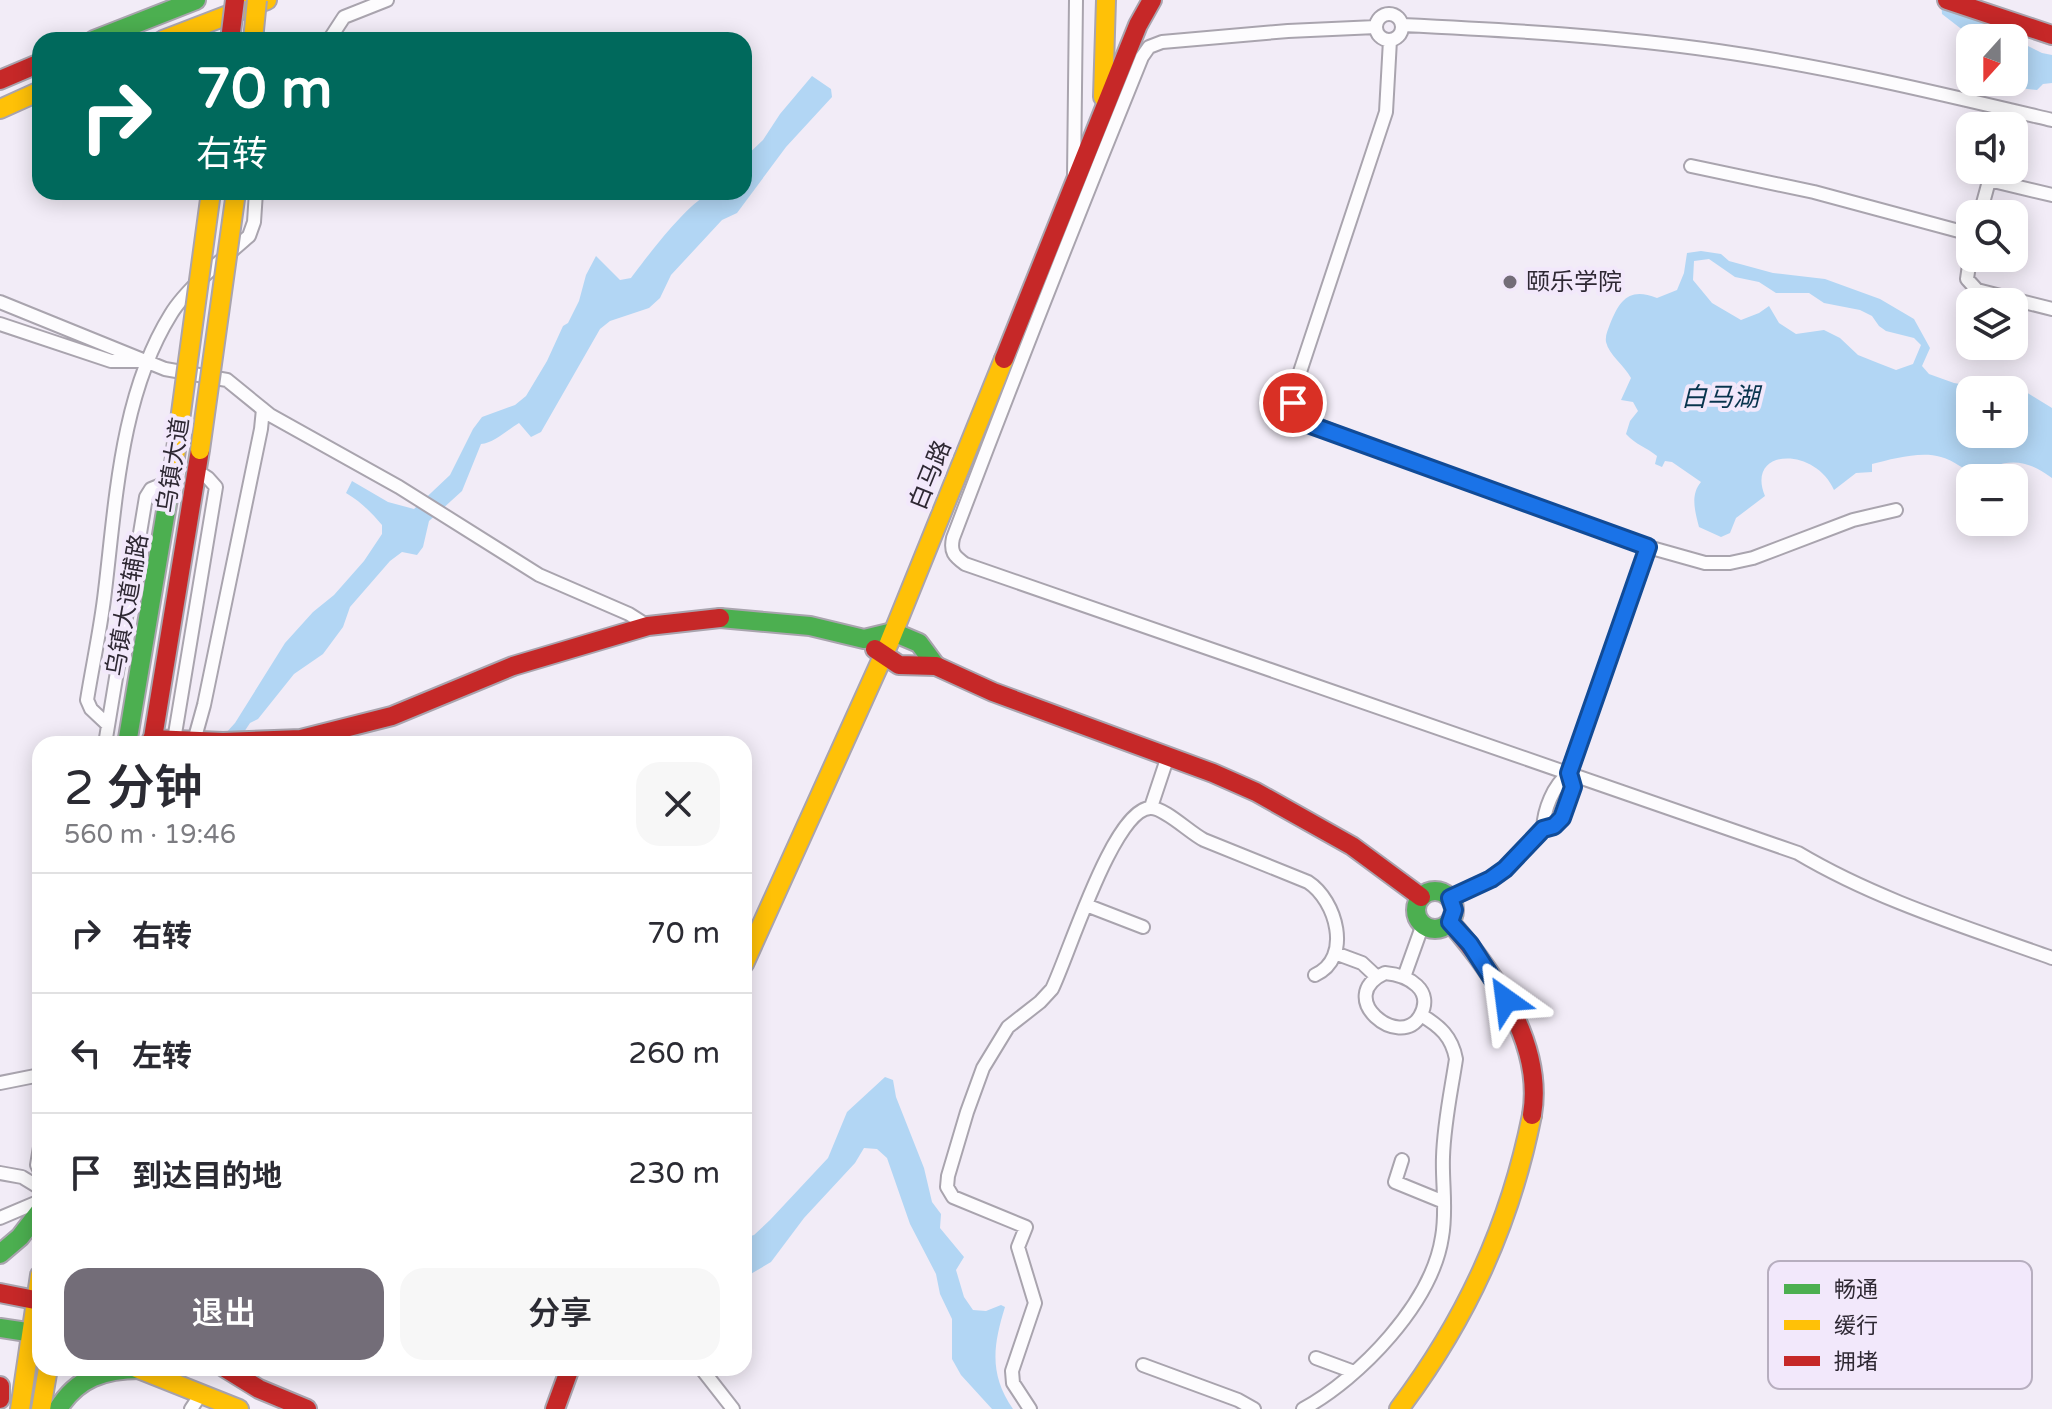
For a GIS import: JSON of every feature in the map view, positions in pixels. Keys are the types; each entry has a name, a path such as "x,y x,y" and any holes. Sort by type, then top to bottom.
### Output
{"main road":[{"path":"114,32 196,0"},
{"path":"231,32 235,0"},
{"path":"254,32 257,0"},
{"path":"184,32 267,0"},
{"path":"1102,112 1106,0"},
{"name":"白马路","path":"752,946 883,656 1102,112 1138,25 1152,0"},
{"path":"1947,0 2052,35"},
{"path":"0,80 32,66"},
{"path":"0,109 32,95"},
{"name":"乌镇大道","path":"128,736 175,457 210,200"},
{"name":"乌镇大道","path":"153,736 197,471 235,200"},
{"path":"313,736 392,716 513,666 648,626 714,618 810,626 864,639 893,632 919,643 936,666"},
{"path":"864,639 899,665 936,666 993,692 1213,773 1293,811 1352,846 1421,897"},
{"path":"1439,891 1450,898 1454,910 1450,922 1440,928 1423,924 1417,914 1421,897 1439,891"},
{"path":"1399,1409 1452,1334 1491,1256 1517,1181 1532,1113 1534,1085 1517,1021 1494,979 1450,922"},
{"path":"0,1254 32,1221"},
{"path":"0,1293 32,1300"},
{"path":"0,1328 32,1332"},
{"path":"20,1409 32,1352"},
{"path":"41,1409 47,1376"},
{"path":"58,1409 66,1395 93,1376"},
{"path":"151,1376 196,1401 239,1409"},
{"path":"238,1376 259,1389 307,1409"},
{"path":"555,1409 567,1376"},
{"path":"0,1386 0,1399"}],"street":[{"path":"334,32 344,17 362,5 387,0"},
{"path":"1074,181 1076,0"},
{"path":"1389,14 1379,35 1390,40"},
{"path":"1389,14 1401,33 1390,40"},
{"path":"2052,120 1720,51 1389,14 1288,31 1162,42 1149,47 1142,57 1075,223 951,549 955,557 965,564 1798,853 1872,892 2052,958"},
{"path":"1390,40 1386,112 1293,393 1296,411 1308,424 1648,547 1705,563 1730,563 1773,551 1853,520 1896,510"},
{"path":"1691,166 1814,192 1956,230"},
{"path":"2018,184 2052,195"},
{"path":"108,725 91,709 87,700 114,515 131,420 146,361 179,303 249,236 254,222 255,200"},
{"path":"1968,272 1967,279 1977,290 2052,309"},
{"path":"0,302 165,369 227,380 263,409 320,445 399,487 539,575 629,614 648,626"},
{"path":"0,324 111,361 146,361"},
{"path":"197,736 255,461 263,409"},
{"path":"175,736 216,487 197,471"},
{"name":"乌镇大道辅路","path":"106,736 146,497 151,489 171,481"},
{"path":"1543,829 1544,816 1558,782 1569,773 1648,547"},
{"path":"1151,807 1168,756"},
{"path":"1450,898 1482,884 1505,869 1543,829 1554,826 1562,818 1573,787 1569,773"},
{"path":"1551,799 1567,805"},
{"path":"1030,1409 1013,1383 1012,1371 1035,1303 1018,1247 1026,1227 953,1197 947,1187 948,1176 967,1112 991,1051 1008,1027 1052,989 1086,905 1118,836 1129,820 1151,807 1189,833 1319,889 1335,924 1335,953 1330,964 1315,975"},
{"path":"1086,905 1143,927"},
{"path":"1404,977 1423,924"},
{"path":"1335,953 1362,963 1377,977"},
{"path":"1385,973 1404,977 1417,983 1423,991 1424,1003 1421,1015 1414,1024 1404,1028 1373,1017 1367,1009 1366,1000 1369,986 1377,977 1385,973"},
{"path":"1303,1409 1354,1372 1398,1326 1438,1257 1444,1202 1444,1134 1456,1059 1454,1047 1446,1034 1421,1015"},
{"path":"0,1083 32,1077"},
{"path":"1402,1160 1395,1182 1444,1202"},
{"path":"0,1173 22,1177 32,1183"},
{"path":"0,1218 32,1204"},
{"path":"1316,1358 1354,1372"},
{"path":"1143,1365 1238,1400 1254,1409"},
{"path":"707,1376 733,1409"}],"water":[{"path":"1941,0 1981,0 1996,24 1956,25 1942,14"},
{"path":"2028,46 2052,55 2052,83 2043,84 2037,90 2028,89"},
{"path":"812,76 831,89 832,97 786,147 752,193 752,150"},
{"path":"700,200 747,200 737,213 722,220 671,275 660,298 649,308 610,321 600,329 541,432 531,437 519,423 496,439 481,444 462,491 429,521 423,547 417,555 402,552 390,561 350,607 343,627 323,654 294,674 241,736 223,736 235,723 285,643 313,612 334,595 364,561 382,534 382,525 378,520 346,493 352,481 388,502 414,509 450,475 482,417 515,405 526,396 579,301 586,275 596,256 620,280 631,278 669,230"},
{"name":"白马湖","path":"1701,251 1721,254 1729,261 1773,273 1825,279 1880,299 1914,319 1930,348 1922,366 1929,374 1956,383 1956,448 2028,448 2028,393 2052,408 2052,478 2028,464 1957,464 1933,455 1915,455 1872,464 1872,472 1856,473 1834,490 1825,476 1812,466 1785,458 1773,461 1765,469 1761,480 1765,496 1736,518 1730,533 1721,537 1699,527 1694,498 1701,482 1672,462 1665,461 1662,467 1655,464 1657,456 1626,434 1630,421 1638,411 1633,402 1621,400 1631,378 1610,351 1606,339 1622,302 1633,295 1657,298 1677,290 1687,253","holes":["1709,259 1735,277 1759,282 1776,293 1809,293 1824,303 1860,310 1872,316 1886,331 1914,338 1921,345 1913,364 1896,370 1858,355 1840,338 1824,330 1796,334 1779,323 1769,306 1741,320 1712,303 1693,280 1694,261"]},
{"path":"885,1077 893,1080 896,1097 924,1168 932,1202 941,1214 940,1228 964,1257 956,1270 964,1297 973,1310 1005,1307 996,1360 1000,1384 1013,1409 992,1409 961,1375 952,1359 952,1319 940,1294 936,1274 910,1224 887,1158 877,1149 864,1148 855,1163 804,1218 771,1262 752,1273 752,1236 828,1158 847,1112"}],"traffic: fast":[{"path":"114,32 196,0"},
{"path":"128,736 175,457"},
{"path":"720,618 810,626 864,639 893,632 919,643 936,666"},
{"path":"1435,891 1448,897 1454,910 1448,923 1435,929 1422,923 1416,910 1422,897 1435,891"},
{"path":"0,1254 32,1221"},
{"path":"0,1328 32,1333"},
{"path":"58,1409 74,1390 96,1376"}],"traffic: slow":[{"path":"254,32 257,0"},
{"path":"184,32 267,0"},
{"path":"1103,97 1106,0"},
{"path":"0,109 32,95"},
{"path":"175,457 210,200"},
{"path":"200,450 235,200"},
{"path":"752,946 889,643 1004,359"},
{"path":"1399,1409 1445,1341 1482,1270 1511,1195 1532,1115"},
{"path":"20,1409 32,1329"},
{"path":"41,1409 47,1376"},
{"path":"156,1376 239,1409"}],"traffic: jam":[{"path":"231,32 235,0"},
{"path":"1004,359 1138,25 1152,0"},
{"path":"1947,0 2052,35"},
{"path":"0,80 32,66"},
{"path":"153,736 200,450"},
{"path":"313,736 392,716 513,666 648,626 720,618"},
{"path":"875,649 899,665 936,666 993,692 1213,773 1256,792 1352,846 1421,897"},
{"path":"1450,922 1498,987 1523,1036 1534,1088 1532,1115"},
{"path":"0,1293 32,1299"},
{"path":"238,1376 259,1389 307,1409"},
{"path":"555,1409 567,1376"},
{"path":"0,1386 0,1399"}],"place":[{"name":"颐乐学院","path":"1510,282"}],"route":[{"path":"1293,403 1300,418 1308,424 1648,547 1569,773 1573,787 1562,818 1554,826 1543,829 1519,856 1491,879 1450,898 1454,916 1450,922 1470,944 1506,1000"}]}
